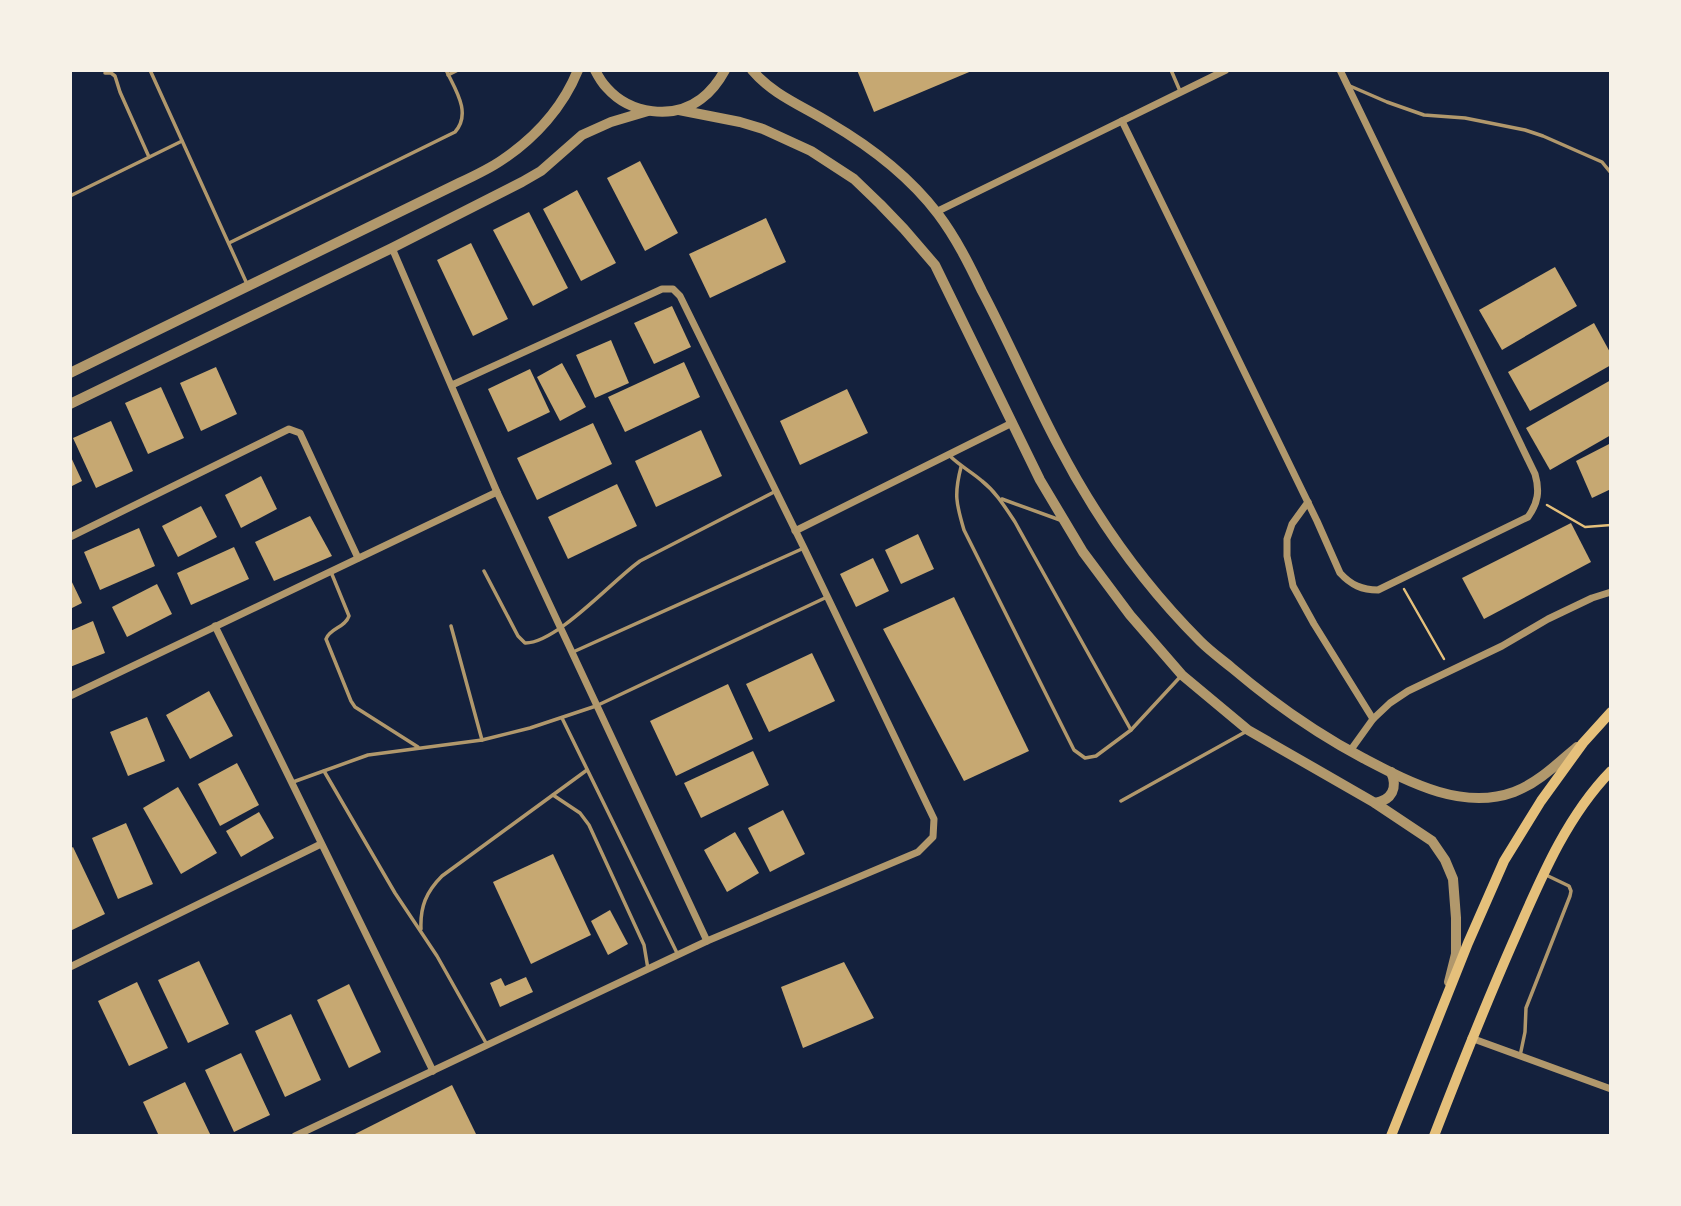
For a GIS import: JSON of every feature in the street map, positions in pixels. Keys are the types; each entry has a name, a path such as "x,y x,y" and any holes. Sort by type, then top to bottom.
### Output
{"main road":[{"path":"1391,1136 1504,861 1541,801 1583,743 1611,712"},
{"path":"1434,1136 1471,1038 1544,874 1580,809 1610,774"}],"street":[{"path":"70,373 503,160 536,133 558,107 578,70"},
{"path":"595,70 607,89 625,103 648,111 679,110 717,116 751,125 811,151 854,179 880,204 935,265 1040,480 1083,552 1130,615 1182,675 1248,730 1375,803 1432,841 1445,860 1453,879 1456,918 1456,954 1443,1004"},
{"path":"679,110 699,100 716,85 725,70"},
{"path":"752,70 760,80 782,96 870,147 899,172 936,212 958,242 1058,446 1101,518 1151,587 1201,643 1264,695 1350,751 1391,772 1433,791 1466,798 1489,798 1515,792 1536,780 1583,743"},
{"path":"936,212 1226,70"},
{"path":"1122,121 1340,573 1361,588 1378,590 1528,517 1537,500 1538,482 1340,70"},
{"path":"70,404 392,248 541,171 582,135 611,122 648,111"},
{"path":"392,248 497,492 707,941"},
{"path":"295,1136 707,941 918,852 933,837 934,819 680,296 673,289 662,289 452,386"},
{"path":"795,531 1012,423"},
{"path":"70,537 289,429 300,433 358,558"},
{"path":"70,696 497,492"},
{"path":"1308,502 1292,524 1287,539 1287,556 1293,586 1373,719"},
{"path":"1350,751 1373,719 1408,691 1502,646 1592,598 1611,592"},
{"path":"215,626 433,1070"},
{"path":"1375,803 1383,802 1394,789 1391,772"},
{"path":"70,967 321,844"},
{"path":"1471,1038 1610,1086"}],"lane":[{"path":"150,70 248,286"},
{"path":"229,243 455,132 462,121 462,106 447,72 458,70"},
{"path":"1171,70 1180,93"},
{"path":"105,73 115,76 149,157"},
{"path":"1348,85 1424,115 1465,118 1543,136 1602,162 1611,173"},
{"path":"70,197 182,141"},
{"path":"948,455 1000,498 1131,730"},
{"path":"961,467 956,488 957,509 964,530 1074,750 1085,758 1096,756 1131,730 1182,675"},
{"path":"484,571 520,640 525,643 534,642 560,628 640,561 776,491"},
{"path":"1000,498 1065,522"},
{"path":"572,653 804,548"},
{"path":"331,571 349,616 344,624 328,635 327,644 351,701 360,712 420,748"},
{"path":"291,782 368,755 482,740 562,718 596,706 827,597"},
{"path":"451,626 482,740"},
{"path":"562,718 678,955"},
{"path":"1121,802 1248,730"},
{"path":"421,931 425,900 431,887 442,876 587,770"},
{"path":"324,771 395,893 438,956 487,1045"},
{"path":"553,795 580,813 589,825 644,945 648,969"},
{"path":"1520,1056 1526,1008 1570,896 1569,886 1544,874"}],"path":[{"path":"1537,500 1585,527 1611,525"},
{"path":"1399,580 1451,671"}],"building":[{"path":"857,70 974,70 874,112"},
{"path":"640,161 678,233 645,251 607,178"},
{"path":"577,190 616,263 581,281 543,209"},
{"path":"529,212 568,288 533,306 493,230"},
{"path":"766,218 786,262 710,298 689,254"},
{"path":"471,243 508,319 473,336 437,260"},
{"path":"1555,267 1577,306 1502,350 1479,310"},
{"path":"672,306 691,347 654,364 634,323"},
{"path":"1594,323 1611,354 1611,365 1530,411 1508,372"},
{"path":"611,340 629,383 595,398 576,355"},
{"path":"684,362 700,397 625,432 608,397"},
{"path":"562,363 586,407 560,421 537,377"},
{"path":"216,367 237,414 201,431 180,383"},
{"path":"530,369 550,412 508,432 488,389"},
{"path":"1611,380 1611,435 1550,470 1526,428"},
{"path":"161,387 184,438 148,454 125,403"},
{"path":"847,389 868,433 800,465 780,421"},
{"path":"111,421 133,471 96,488 73,438"},
{"path":"593,423 612,464 537,500 517,458"},
{"path":"701,430 722,476 656,507 635,461"},
{"path":"1611,443 1611,489 1592,498 1576,461"},
{"path":"70,455 82,481 70,487"},
{"path":"261,476 277,509 241,528 225,495"},
{"path":"617,484 637,526 568,559 548,517"},
{"path":"201,506 217,537 178,557 162,526"},
{"path":"310,516 332,556 274,581 255,542"},
{"path":"1571,523 1591,562 1484,619 1462,578"},
{"path":"139,528 155,566 100,590 84,552"},
{"path":"918,534 934,569 901,584 885,550"},
{"path":"234,547 249,579 191,605 177,573"},
{"path":"873,558 889,591 856,607 840,574"},
{"path":"70,578 82,603 70,609"},
{"path":"157,584 172,614 127,637 112,607"},
{"path":"954,597 1029,751 964,781 883,629"},
{"path":"93,621 105,653 70,667 70,631"},
{"path":"812,653 835,701 769,732 746,684"},
{"path":"728,684 753,739 676,776 650,721"},
{"path":"209,691 233,736 190,759 166,715"},
{"path":"147,717 165,761 128,776 110,732"},
{"path":"753,751 769,785 701,818 684,783"},
{"path":"237,763 259,805 220,826 198,784"},
{"path":"178,787 217,853 181,874 143,808"},
{"path":"783,810 805,854 770,872 748,828"},
{"path":"259,812 274,838 241,857 226,831"},
{"path":"126,823 153,884 118,899 92,838"},
{"path":"735,832 759,873 727,892 704,850"},
{"path":"73,847 105,914 70,931 70,849"},
{"path":"553,854 591,935 531,964 493,882"},
{"path":"610,910 628,944 608,955 591,921"},
{"path":"199,961 229,1024 188,1043 158,980"},
{"path":"844,962 874,1018 803,1048 781,987"},
{"path":"526,977 533,992 500,1007 490,983 501,978 505,986"},
{"path":"137,982 168,1048 129,1066 98,1001"},
{"path":"349,984 381,1052 349,1068 317,1000"},
{"path":"291,1014 321,1080 285,1097 255,1031"},
{"path":"241,1053 270,1115 234,1132 205,1070"},
{"path":"185,1082 211,1136 159,1136 143,1102"},
{"path":"452,1085 477,1136 351,1136"}]}
